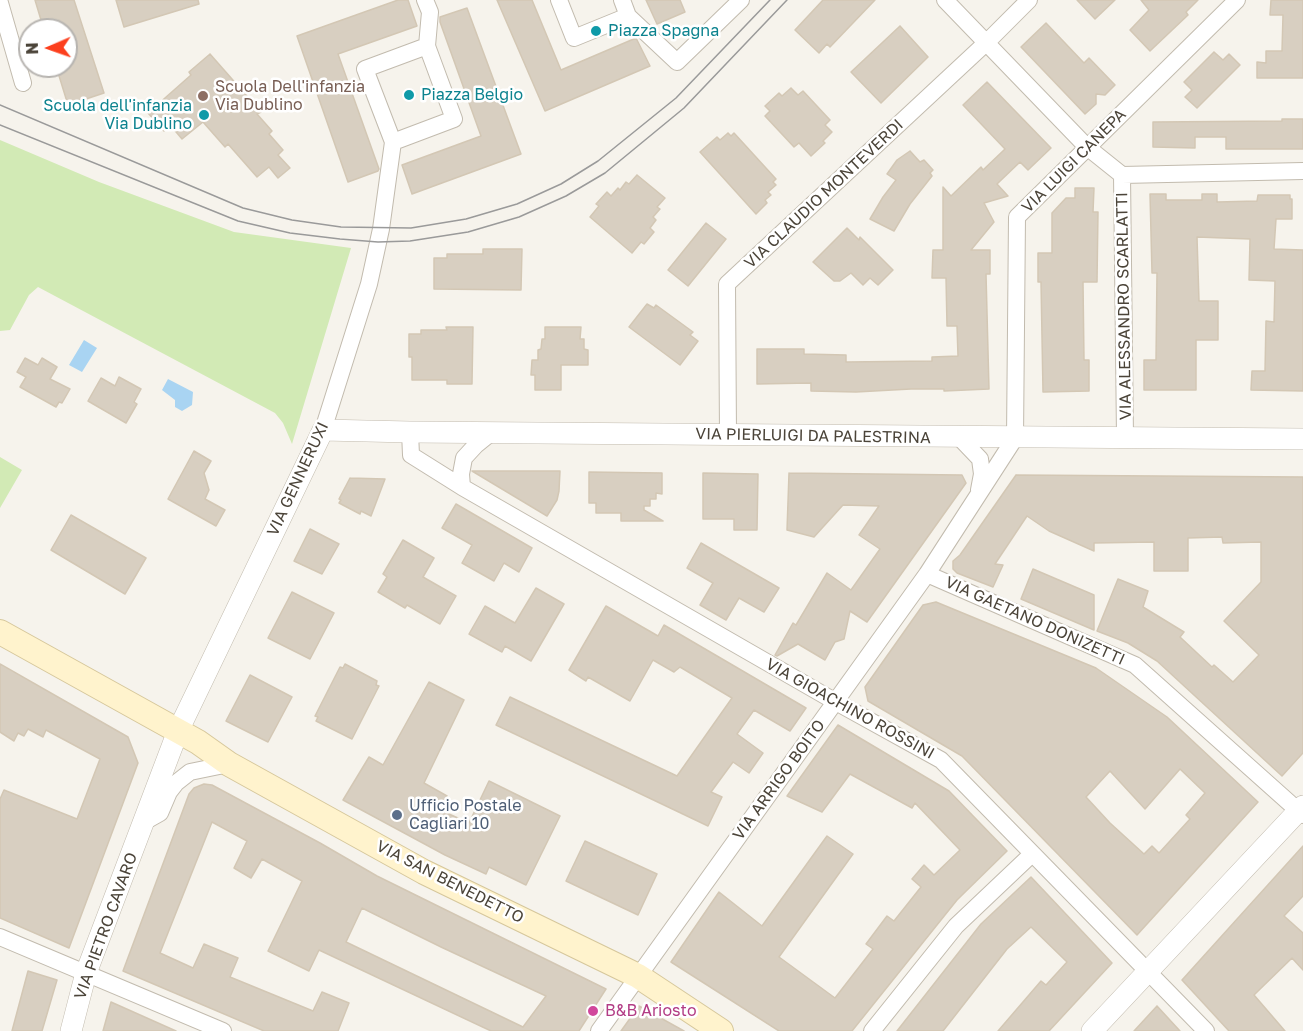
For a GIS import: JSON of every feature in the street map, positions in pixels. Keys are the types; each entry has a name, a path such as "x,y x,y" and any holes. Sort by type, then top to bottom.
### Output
{"main road":[{"name":"VIA SAN BENEDETTO","path":"0,632 198,742 229,764 424,872 638,976 721,1031"}],"street":[{"path":"425,0 430,12 427,46 454,119 393,142 365,69 427,46"},
{"path":"559,0 574,38 628,16"},
{"path":"622,0 628,16 677,62 741,0"},
{"path":"945,0 1087,147 1122,175 1303,171"},
{"name":"VIA CLAUDIO MONTEVERDI","path":"728,435 727,284 987,42 1029,0"},
{"name":"VIA LUIGI CANEPA","path":"1015,438 1017,217 1237,0"},
{"path":"0,3 23,83"},
{"name":"VIA GENNERUXI","path":"178,731 323,430 369,284 381,229 393,142"},
{"name":"VIA ALESSANDRO SCARLATTI","path":"1122,175 1125,438"},
{"name":"VIA PIERLUIGI DA PALESTRINA","path":"323,430 1303,439"},
{"name":"VIA GIOACHINO ROSSINI","path":"410,432 411,455 462,487 941,760 1206,1031"},
{"path":"462,487 461,474 464,458 492,432"},
{"name":"VIA ARRIGO BOITO","path":"959,437 980,459 982,474 979,494"},
{"name":"VIA ARRIGO BOITO","path":"598,1031 927,574 1015,438"},
{"name":"VIA GAETANO DONIZETTI","path":"927,574 1134,665 1302,810"},
{"name":"VIA PIETRO CAVARO","path":"71,1031 86,973 178,731"},
{"name":"VIA PIETRO CAVARO","path":"144,822 160,813 169,792 190,772 229,764"},
{"path":"1092,1031 1302,810"},
{"path":"872,1031 956,926 1032,854"},
{"path":"0,937 223,1031"}],"green space":[{"path":"0,140 99,182 234,232 351,248 292,444 283,423 275,413 38,287 29,295 10,330 0,331"},
{"path":"0,457 22,470 0,508"}],"water":[{"path":"84,340 97,348 82,372 69,365"},
{"path":"168,379 193,392 192,405 182,411 175,407 175,400 162,390"}],"building":[{"path":"35,0 74,0 104,93 68,105 60,78 78,78 78,18 40,18"},
{"path":"116,0 198,0 199,4 124,27"},
{"path":"398,0 408,0 417,26 338,54 379,169 348,182 297,36"},
{"path":"497,0 532,0 561,70 636,38 650,66 545,111"},
{"path":"646,0 680,0 685,12 657,24"},
{"path":"823,0 875,0 830,47 827,44 819,53 795,30"},
{"path":"1077,0 1115,0 1095,19"},
{"path":"1141,0 1198,0 1186,12 1188,15 1150,51 1130,30 1149,10"},
{"path":"1271,0 1303,0 1303,78 1257,78 1257,62 1266,63 1266,51 1282,51 1283,15 1270,15"},
{"path":"467,8 521,154 412,194 402,165 481,136 440,22 440,17"},
{"path":"1046,23 1084,63 1089,58 1115,85 1105,95 1096,94 1096,104 1085,114 1021,47"},
{"path":"900,26 928,57 881,103 851,72"},
{"path":"1214,52 1223,60 1229,54 1240,65 1197,108 1185,97 1192,90 1184,82"},
{"name":"Scuola dell'infanzia Via Dublino","path":"210,54 261,112 257,114 272,131 269,134 283,150 278,155 290,168 278,178 269,167 257,177 228,144 225,147 203,122 182,139 171,126 164,131 148,113 191,75 189,72"},
{"path":"987,82 1051,148 1028,170 1020,162 997,184 1008,196 984,203 994,222 971,250 990,250 990,274 986,274 989,389 856,392 811,391 811,383 757,384 757,349 804,349 804,354 846,355 846,362 932,361 932,357 958,356 957,326 947,326 946,278 932,278 933,250 943,250 943,187 951,196 981,167 983,170 1005,149 963,105"},
{"path":"791,88 798,95 803,91 830,120 825,125 832,132 823,141 825,143 811,156 799,143 794,147 765,116 770,111 765,106 779,93 782,96"},
{"path":"1282,119 1303,119 1303,149 1226,149 1226,137 1195,137 1195,148 1153,147 1153,122 1282,121"},
{"path":"728,133 731,136 734,133 776,179 773,182 776,185 768,192 771,195 765,200 767,203 756,214 700,152 717,137 720,140"},
{"path":"910,151 920,162 924,160 933,170 930,173 932,176 910,204 894,231 870,219 896,180 887,174 897,160"},
{"path":"637,175 665,198 657,207 660,209 653,217 656,220 650,228 654,232 632,253 590,217 599,206 596,204 607,192 611,196 626,182 629,184"},
{"path":"1075,188 1094,188 1093,212 1098,212 1097,282 1083,282 1084,360 1089,360 1089,391 1043,392 1041,282 1038,282 1038,253 1052,253 1052,213 1066,198 1075,198"},
{"path":"1150,194 1166,194 1166,200 1202,200 1202,194 1217,194 1217,202 1257,201 1258,195 1290,195 1292,219 1276,219 1274,249 1303,250 1303,391 1251,390 1252,371 1265,371 1266,321 1274,322 1275,281 1249,280 1250,239 1197,237 1199,301 1218,301 1218,340 1196,340 1196,390 1144,390 1144,360 1156,360 1157,273 1152,273"},
{"path":"706,223 726,239 688,286 668,270"},
{"path":"847,228 859,240 860,237 893,270 878,285 870,278 863,285 851,273 840,281 834,281 813,262"},
{"path":"483,249 522,249 521,290 434,289 434,258 447,258 447,254 483,254"},
{"path":"647,304 654,308 656,305 693,332 690,335 698,341 680,365 629,327"},
{"path":"446,327 473,327 472,384 447,384 447,380 412,380 409,334 421,334 421,330 447,330"},
{"path":"545,327 581,327 580,339 584,339 584,349 588,350 588,365 561,365 561,390 535,390 535,375 531,375 532,360 538,360 538,350 541,349 542,339 545,339"},
{"path":"25,358 38,365 42,358 57,367 50,379 70,389 62,403 59,402 56,407 20,387 26,377 17,372"},
{"path":"119,377 141,389 134,402 137,404 126,423 88,401 101,378 115,386"},
{"path":"194,451 211,461 204,473 209,490 205,499 225,510 216,526 168,499"},
{"path":"472,471 560,471 557,500 547,516"},
{"path":"589,472 662,473 662,494 656,493 656,499 650,499 650,506 644,506 644,510 663,521 621,521 621,513 596,513 596,503 589,503"},
{"path":"703,473 758,474 757,530 734,530 734,519 703,519"},
{"path":"789,473 962,475 966,483 867,622 850,611 844,639 835,642 825,660 798,644 775,655 793,623 796,625 827,573 851,590 880,549 859,535 879,506 843,505 814,537 787,530"},
{"path":"1016,475 1303,477 1303,753 1282,776 1157,661 1128,643 1097,631 1118,579 1148,591 1143,607 1184,632 1180,637 1212,667 1214,665 1233,682 1259,655 1224,621 1261,582 1261,542 1223,543 1222,537 1188,538 1188,571 1154,571 1154,542 1094,543 1094,551 1049,531 1027,516 995,564 1003,565 993,587 957,573 953,569 953,561 960,555"},
{"path":"350,478 385,479 371,516 361,511 360,514 339,503"},
{"path":"456,504 532,548 519,572 504,563 494,581 462,563 472,545 442,528"},
{"path":"71,515 146,558 125,594 51,550"},
{"path":"310,529 339,544 322,574 294,561"},
{"path":"403,540 434,558 423,577 456,596 440,624 407,605 405,608 378,592 387,577 383,574"},
{"path":"701,543 779,588 764,612 739,598 726,620 700,605 713,583 687,568"},
{"path":"1033,569 1094,595 1094,630 1021,599"},
{"path":"536,588 564,604 531,661 505,646 502,652 469,634 485,606 515,623"},
{"path":"292,592 334,613 310,659 268,638"},
{"path":"936,602 1096,668 1167,717 1258,802 1137,935 962,756 868,701 865,687 923,605","holes":["1180,769 1205,793 1186,815 1190,819 1159,853 1152,846 1144,854 1086,797 1110,771 1145,809"]},
{"path":"606,606 658,636 664,625 806,708 790,731 754,710 737,734 763,753 749,773 733,762 711,792 722,797 708,826 496,725 510,697 677,776 732,698 680,667 674,672 653,660 630,701 588,677 586,681 569,670"},
{"path":"0,664 128,737 138,763 69,948 0,918 0,799 4,790 77,819 100,759 46,730 43,737 28,729 24,736 18,733 14,741 0,732"},
{"path":"345,664 377,681 376,685 379,686 352,739 316,721 318,717 315,716 340,667 343,668"},
{"path":"250,675 292,697 268,742 226,721"},
{"path":"429,682 464,700 424,783 447,796 440,810 469,823 489,781 560,816 526,885 489,867 486,874 445,855 343,800 369,757 383,765"},
{"path":"838,725 949,791 1007,851 957,900 852,1031 779,1031 671,962 719,892 762,926 827,836 853,854 779,957 835,998 873,949 866,944 887,916 894,921 921,887 912,879 924,865 934,875 960,850 915,803 912,808 850,774 822,812 787,796"},
{"path":"204,784 212,785 377,876 606,989 579,1031 491,1031 319,950 309,971 268,951 302,881 262,859 251,878 234,868 247,841 212,822 160,953 193,968 204,944 238,958 230,977 313,1011 322,992 349,1003 338,1031 264,1031 123,971 189,794 194,788","holes":["362,908 546,996 523,1027 346,942"]},
{"path":"585,841 657,874 638,915 566,881"},
{"path":"1303,846 1303,896 1284,916 1303,933 1303,970 1292,958 1254,995 1285,1031 1229,1031 1182,980"},
{"path":"1031,877 1112,963 1049,1031 998,1031 1041,981 1046,985 1067,962 1031,927 1007,949 943,1031 897,1031 981,924"},
{"path":"28,971 57,980 42,1031 12,1031"},
{"path":"111,1002 176,1031 103,1031"},
{"path":"639,1006 684,1031 621,1031"},
{"path":"1157,1006 1180,1031 1134,1031"}],"tram line":[{"path":"0,105 243,208 292,220 341,227 411,228 466,219 517,204 561,184 598,161 676,98 770,0"},
{"path":"0,125 238,221 290,233 378,242 410,241 468,232 519,217 566,196 605,173 684,108 787,0"}],"place":[{"name":"Piazza Spagna","path":"596,31"},
{"name":"Piazza Belgio","path":"409,95"},
{"name":"Scuola Dell'infanzia Via Dublino","path":"203,96"},
{"name":"Scuola dell'infanzia Via Dublino","path":"204,115"},
{"name":"Ufficio Postale Cagliari 10","path":"397,815"},
{"name":"B&B Ariosto","path":"593,1011"}]}
